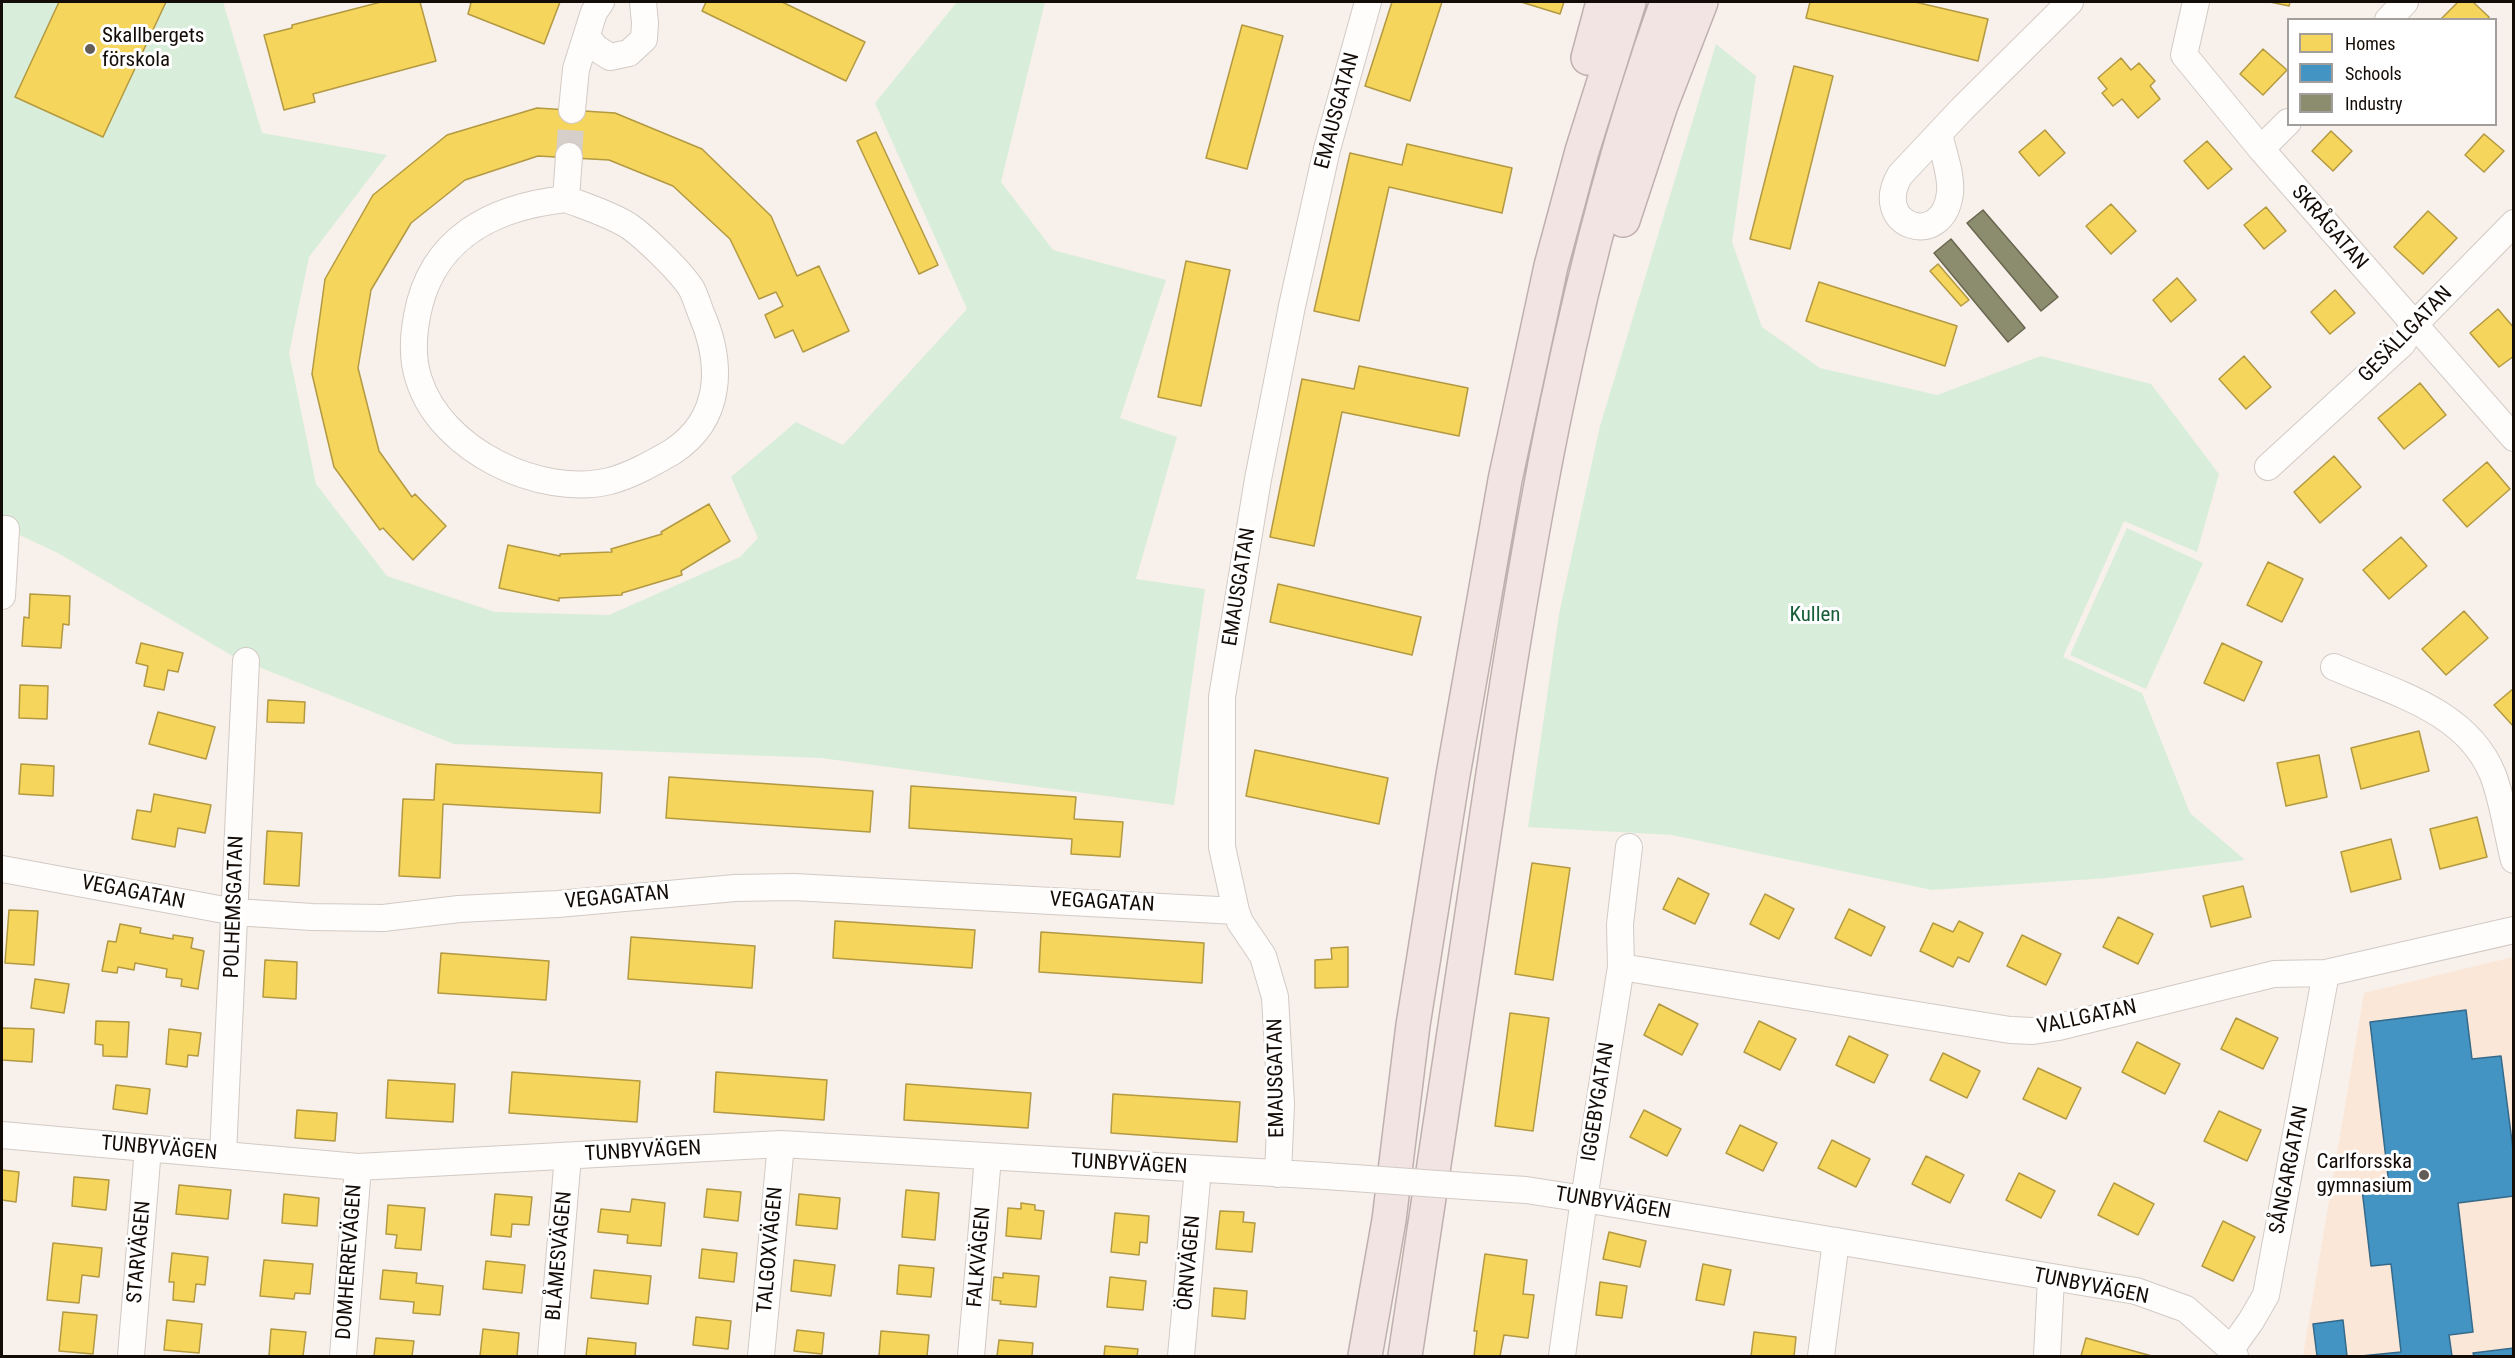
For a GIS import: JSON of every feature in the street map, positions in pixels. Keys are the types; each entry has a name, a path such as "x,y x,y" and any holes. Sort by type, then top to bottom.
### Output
{"highway":[{"path":"1582,151 1569,126 1603,2"},
{"path":"1365,1356 1389,1220 1413,1026 1492,549 1533,345 1582,151 1629,2"},
{"path":"1405,1356 1502,710 1542,485 1568,359 1592,259 1619,155 1667,2"},
{"path":"1592,259 1617,239 1661,105 1701,2"}],"street":[{"path":"572,110 576,69 588,38 594,12 601,2"},
{"path":"588,38 596,48 610,57 628,53 644,39 643,2"},
{"name":"EMAUSGATAN","path":"1278,1174 1281,1094 1275,998 1263,956 1240,922 1236,911 1222,847 1222,697 1258,479 1292,306 1327,149 1368,2"},
{"path":"1939,134 2070,2"},
{"name":"SKRÅGATAN","path":"2196,2 2184,55 2261,149 2514,438"},
{"path":"2390,18 2405,2"},
{"path":"2261,149 2287,124"},
{"path":"566,199 569,156"},
{"path":"566,199 629,227 669,263 691,288 713,345 717,365 716,385 708,410 695,431 677,449 650,466 610,481 582,483 547,481 516,472 471,450 437,415 419,381 414,351 415,326 421,294 449,246 480,224 512,210 536,202 566,199"},
{"name":"GESÄLLGATAN","path":"2268,467 2402,345 2414,325 2514,223"},
{"path":"2,596 6,530"},
{"name":"POLHEMSGATAN","path":"223,1154 246,660"},
{"path":"2334,667 2444,716 2474,740 2493,775 2514,860"},
{"name":"IGGEBYGATAN","path":"1562,1356 1621,967 1620,924 1629,847"},
{"name":"VEGAGATAN","path":"2,869 235,912 312,917 383,918 459,909 558,904 735,888 782,887 1236,911"},
{"name":"VALLGATAN","path":"1621,967 1947,1021 2033,1031 2059,1027 2274,974 2326,973 2514,930"},
{"name":"SÅNGARGATAN","path":"2233,1353 2266,1295 2326,973"},
{"name":"TUNBYVÄGEN","path":"2,1135 358,1167 781,1144 1526,1190 2136,1291 2186,1310 2233,1353"},
{"name":"TALGOXVÄGEN","path":"761,1356 781,1144"},
{"name":"STARVÄGEN","path":"131,1356 148,1148"},
{"name":"BLÅMESVÄGEN","path":"551,1356 568,1156"},
{"name":"FALKVÄGEN","path":"971,1356 988,1157"},
{"name":"DOMHERREVÄGEN","path":"343,1356 358,1167"},
{"name":"ÖRNVÄGEN","path":"1181,1356 1198,1169"},
{"path":"1821,1356 1836,1241"},
{"path":"2047,1356 2051,1278"}],"shaded area":[{"name":"Carlforsska gymnasium","path":"2513,957 2513,1356 2303,1356 2364,993"}],"green space":[{"path":"4,2 223,2 262,133 387,155 309,257 289,353 316,484 387,576 495,612 609,615 740,557 758,538 731,477 796,422 843,445 967,309 875,103 957,2 1045,2 1001,182 1053,250 1166,280 1120,418 1177,437 1136,579 1205,589 1174,805 821,758 454,744 236,658 58,553 2,527 2,10"},
{"name":"Kullen","path":"1716,44 1756,76 1732,242 1762,327 1820,368 1937,395 2041,356 2151,384 2219,474 2197,552 2124,521 2063,657 2142,693 2190,813 2245,860 2107,878 1932,890 1672,835 1528,827 1559,614 1600,426"},
{"path":"2127,528 2203,563 2146,689 2070,655"}],"building: Homes":[{"name":"Skallbergets förskola","path":"59,2 166,2 103,137 15,97"},
{"path":"381,2 420,2 436,61 313,94 315,102 284,110 264,35 292,28 292,25"},
{"path":"468,2 560,2 544,44 468,14 471,3"},
{"path":"706,2 782,2 865,42 846,81 702,11"},
{"path":"1392,2 1442,2 1410,101 1365,86"},
{"path":"1521,2 1564,2 1560,14"},
{"path":"1810,2 1915,2 1988,19 1978,61 1806,18"},
{"path":"2270,2 2290,2 2289,6"},
{"path":"2458,2 2473,2 2489,17 2488,18 2442,18"},
{"path":"1242,25 1283,36 1247,169 1206,158"},
{"path":"2263,49 2287,70 2263,95 2240,74"},
{"path":"2121,58 2131,70 2139,63 2155,81 2150,86 2160,99 2138,118 2122,99 2113,106 2102,93 2107,89 2098,78"},
{"path":"1794,66 1833,76 1790,249 1750,239"},
{"path":"537,108 615,113 702,149 771,216 797,276 819,266 849,331 803,352 793,330 775,338 765,315 783,306 776,292 759,299 730,239 673,186 609,160 538,156 465,180 411,223 371,290 358,368 379,451 412,497 415,494 446,526 413,560 383,528 380,530 334,467 312,374 325,279 373,195 447,135"},
{"path":"2045,130 2065,153 2039,176 2019,152"},
{"path":"2331,131 2352,151 2333,171 2312,151"},
{"path":"876,132 938,265 919,274 857,141"},
{"path":"2484,134 2504,151 2484,172 2465,155"},
{"path":"2207,141 2232,169 2208,189 2184,161"},
{"path":"1407,144 1512,168 1502,213 1389,187 1359,321 1314,311 1350,153 1402,165"},
{"path":"2111,204 2136,231 2111,254 2086,226"},
{"path":"2266,207 2286,231 2264,249 2244,225"},
{"path":"2428,211 2457,238 2423,274 2394,247"},
{"path":"1186,261 1230,270 1201,406 1158,397"},
{"path":"1938,264 1969,300 1961,306 1930,271"},
{"path":"2177,278 2196,300 2171,322 2153,300"},
{"path":"1819,282 1957,326 1945,366 1806,321"},
{"path":"2335,290 2355,313 2330,334 2311,312"},
{"path":"2498,309 2514,328 2514,356 2499,367 2470,333"},
{"path":"2244,356 2271,387 2246,409 2219,379"},
{"path":"1359,366 1468,388 1459,436 1342,412 1314,546 1270,537 1302,379 1354,389"},
{"path":"2420,383 2446,415 2404,449 2378,418"},
{"path":"2334,456 2361,487 2320,523 2294,492"},
{"path":"2487,462 2510,489 2467,527 2443,500"},
{"path":"709,504 730,541 681,571 682,575 622,593 622,595 559,598 559,601 499,588 508,545 560,556 560,554 612,552 611,549 662,534 661,532"},
{"path":"2401,537 2427,566 2389,599 2363,570"},
{"path":"2268,562 2303,579 2282,622 2247,605"},
{"path":"1278,584 1421,617 1412,655 1270,622"},
{"path":"30,594 70,596 69,625 63,624 61,648 22,646 24,617 29,618"},
{"path":"2464,611 2488,638 2446,675 2422,649"},
{"path":"141,643 183,653 178,672 168,670 164,690 144,686 148,666 136,663"},
{"path":"2222,643 2262,662 2244,701 2204,683"},
{"path":"20,685 48,686 47,719 19,718"},
{"path":"2514,688 2514,727 2494,705"},
{"path":"268,700 305,702 304,723 267,722"},
{"path":"158,712 215,727 206,759 149,744"},
{"path":"2419,731 2429,771 2361,789 2351,748"},
{"path":"1255,750 1388,778 1379,824 1246,796"},
{"path":"2319,755 2327,797 2286,806 2277,763"},
{"path":"21,764 54,766 53,796 19,794"},
{"path":"436,764 602,773 600,813 443,804 440,878 399,876 403,799 434,800"},
{"path":"669,777 873,791 870,832 666,818"},
{"path":"911,786 1076,797 1074,819 1123,822 1120,857 1071,854 1072,839 909,828"},
{"path":"154,794 211,805 205,833 178,828 175,847 132,839 137,810 151,812"},
{"path":"2477,817 2487,857 2440,869 2430,829"},
{"path":"267,831 302,833 299,886 264,884"},
{"path":"2391,839 2401,879 2351,892 2341,852"},
{"path":"1532,863 1570,868 1553,980 1515,974"},
{"path":"1678,878 1709,894 1695,924 1663,909"},
{"path":"2243,886 2251,917 2211,927 2203,896"},
{"path":"1765,894 1794,909 1779,939 1750,924"},
{"path":"1849,909 1885,927 1871,956 1835,938"},
{"path":"9,910 38,911 34,965 5,963"},
{"path":"2118,917 2153,934 2138,964 2103,947"},
{"path":"835,921 975,930 972,968 833,958"},
{"path":"1959,921 1983,933 1969,962 1958,957 1953,967 1920,951 1933,923 1953,932"},
{"path":"120,924 141,928 140,933 173,939 173,935 193,938 191,948 204,951 198,989 181,986 182,979 166,977 167,969 135,963 134,970 118,967 117,973 102,971 108,941 116,942"},
{"path":"1041,932 1204,943 1202,983 1039,972"},
{"path":"2022,935 2061,954 2046,985 2007,966"},
{"path":"631,937 755,946 752,988 628,979"},
{"path":"1348,947 1348,987 1315,988 1315,960 1332,959 1331,948"},
{"path":"441,953 549,961 546,1000 438,993"},
{"path":"265,960 297,962 296,999 263,997"},
{"path":"35,979 69,984 64,1013 31,1008"},
{"path":"1659,1004 1698,1024 1682,1055 1644,1035"},
{"path":"1510,1013 1549,1018 1533,1131 1495,1126"},
{"path":"2236,1018 2278,1038 2263,1069 2221,1049"},
{"path":"96,1021 129,1022 127,1057 103,1056 103,1045 95,1044"},
{"path":"1759,1021 1796,1039 1780,1070 1744,1052"},
{"path":"2,1028 34,1029 32,1062 2,1060"},
{"path":"169,1029 201,1033 198,1056 188,1055 187,1067 166,1064"},
{"path":"1849,1036 1888,1055 1874,1083 1836,1065"},
{"path":"2137,1042 2180,1064 2165,1094 2122,1072"},
{"path":"1943,1053 1980,1071 1967,1098 1930,1080"},
{"path":"2038,1068 2081,1088 2066,1119 2023,1099"},
{"path":"512,1072 640,1081 637,1122 509,1113"},
{"path":"716,1072 827,1080 824,1120 714,1112"},
{"path":"388,1080 455,1084 453,1122 386,1118"},
{"path":"906,1084 1031,1093 1028,1128 904,1120"},
{"path":"116,1085 150,1089 147,1114 113,1109"},
{"path":"1113,1094 1240,1102 1237,1142 1111,1133"},
{"path":"297,1110 337,1113 335,1141 295,1138"},
{"path":"1644,1110 1681,1129 1667,1156 1630,1137"},
{"path":"2219,1111 2261,1130 2247,1161 2204,1141"},
{"path":"1740,1125 1777,1143 1763,1171 1726,1153"},
{"path":"1832,1140 1870,1159 1856,1187 1818,1168"},
{"path":"1926,1156 1964,1175 1950,1203 1912,1184"},
{"path":"2,1170 19,1172 16,1202 2,1200"},
{"path":"2019,1173 2055,1191 2041,1218 2006,1200"},
{"path":"74,1177 109,1180 106,1210 72,1206"},
{"path":"2114,1183 2154,1204 2138,1235 2098,1215"},
{"path":"179,1185 231,1190 228,1219 176,1214"},
{"path":"707,1189 741,1192 738,1221 704,1217"},
{"path":"906,1190 939,1193 935,1240 902,1237"},
{"path":"284,1194 319,1198 317,1226 282,1223"},
{"path":"495,1194 532,1197 529,1225 512,1224 511,1237 491,1235"},
{"path":"799,1194 840,1198 837,1229 796,1225"},
{"path":"632,1199 665,1203 661,1246 627,1243 628,1235 598,1232 601,1209 630,1212"},
{"path":"1021,1203 1035,1205 1035,1210 1044,1211 1041,1239 1006,1236 1008,1208 1021,1209"},
{"path":"388,1205 425,1208 421,1250 395,1248 397,1235 386,1234"},
{"path":"1220,1211 1244,1212 1243,1222 1255,1223 1252,1252 1216,1249"},
{"path":"1115,1213 1149,1216 1147,1243 1140,1242 1139,1255 1111,1252"},
{"path":"2223,1221 2255,1237 2233,1281 2202,1266"},
{"path":"1609,1232 1646,1241 1640,1267 1603,1259"},
{"path":"53,1243 102,1248 99,1277 82,1275 79,1303 47,1300"},
{"path":"702,1249 737,1253 734,1282 699,1278"},
{"path":"172,1253 208,1257 205,1285 196,1284 194,1302 173,1300 174,1282 169,1282"},
{"path":"1485,1254 1527,1260 1523,1294 1534,1295 1528,1338 1504,1335 1500,1356 1474,1356 1477,1331 1474,1331"},
{"path":"264,1260 313,1264 310,1294 295,1293 294,1299 260,1296"},
{"path":"794,1260 835,1265 831,1296 791,1291"},
{"path":"486,1261 525,1265 522,1293 483,1289"},
{"path":"1703,1264 1731,1270 1724,1305 1696,1300"},
{"path":"899,1265 934,1268 931,1297 897,1294"},
{"path":"383,1270 417,1273 416,1283 443,1286 440,1315 413,1313 414,1302 380,1299"},
{"path":"594,1270 651,1276 648,1304 591,1298"},
{"path":"1003,1273 1039,1276 1036,1307 1000,1304 1001,1301 992,1300 994,1277 1003,1278"},
{"path":"1110,1277 1146,1281 1143,1310 1107,1307"},
{"path":"1600,1282 1627,1286 1622,1318 1596,1315"},
{"path":"1214,1288 1247,1291 1245,1319 1212,1316"},
{"path":"63,1312 97,1315 93,1354 59,1351"},
{"path":"696,1317 731,1321 728,1349 693,1345"},
{"path":"167,1320 202,1324 199,1353 164,1350"},
{"path":"271,1329 306,1332 303,1356 269,1356"},
{"path":"483,1329 519,1333 517,1356 480,1356"},
{"path":"797,1330 824,1333 822,1354 794,1351"},
{"path":"881,1331 929,1335 927,1356 879,1356"},
{"path":"1754,1332 1796,1337 1794,1356 1751,1356"},
{"path":"376,1338 414,1341 412,1356 374,1356"},
{"path":"588,1338 636,1343 635,1356 586,1356"},
{"path":"2086,1338 2152,1356 2081,1356"},
{"path":"999,1340 1033,1343 1032,1356 997,1356"},
{"path":"1105,1346 1138,1349 1137,1356 1104,1356"}],"building: Schools":[{"path":"2466,1010 2472,1059 2501,1056 2514,1157 2514,1196 2458,1203 2473,1332 2449,1335 2452,1356 2361,1356 2401,1352 2391,1264 2371,1266 2362,1189 2389,1185 2370,1022"},
{"path":"2343,1320 2347,1356 2317,1356 2313,1324"},
{"path":"2514,1348 2514,1356 2474,1356 2473,1353"}],"building: Industry":[{"path":"1983,210 2058,297 2041,311 1967,223"},
{"path":"1951,239 2025,328 2008,342 1934,253"}],"tunnel":[{"path":"569,156 572,110"}],"place":[{"name":"Skallbergets förskola","path":"90,49"},
{"name":"Carlforsska gymnasium","path":"2424,1175"}]}
